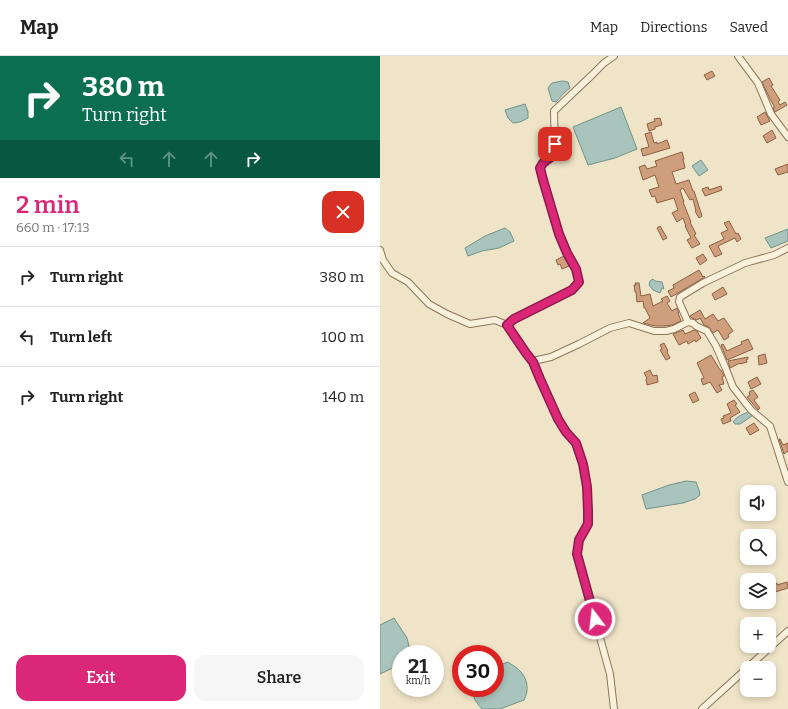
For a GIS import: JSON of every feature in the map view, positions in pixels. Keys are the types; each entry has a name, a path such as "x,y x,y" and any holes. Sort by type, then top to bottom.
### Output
{"street":[{"path":"507,325 514,319 572,290 579,282 576,269 559,234 540,168 543,163 555,154 554,111 592,76 604,62 614,56"},
{"path":"738,56 758,83 771,114 788,137"},
{"path":"688,322 678,302 680,297 703,283 745,263 788,248"},
{"path":"380,250 383,260 392,273 408,282 429,304 470,324 495,320 507,325 533,362 558,419 566,432 576,443 583,464 587,487 588,524 579,540 577,554 610,674 614,709"},
{"path":"533,362 551,357 610,328 629,323 654,331 666,331 688,322 693,323 696,326 707,330 719,351 733,387 751,410 770,426 788,482"},
{"path":"702,709 788,631"}],"water":[{"path":"562,81 568,82 570,88 556,102 552,101 548,88 552,83"},
{"path":"525,104 528,112 528,118 520,122 513,123 508,118 505,110"},
{"path":"621,107 637,149 615,158 588,165 573,127"},
{"path":"701,160 708,170 699,176 692,166"},
{"path":"505,228 510,232 514,241 499,248 482,251 468,256 465,248 485,236"},
{"path":"788,229 788,241 771,248 765,238"},
{"path":"653,279 655,281 662,282 664,289 662,288 660,293 653,290 649,285 650,281"},
{"path":"750,412 752,416 740,424 735,424 733,422 736,418"},
{"path":"686,481 696,482 700,495 695,499 683,503 646,509 642,495 669,485"},
{"path":"394,618 407,638 409,645 392,645 392,668 380,674 380,625"},
{"path":"508,662 517,668 525,678 527,689 526,697 524,700 500,709 482,709 474,697 504,697 504,664"}],"building":[{"path":"712,71 715,76 707,80 704,75"},
{"path":"769,78 773,85 771,86 780,100 778,102 780,105 785,102 787,105 775,112 773,108 774,106 762,82"},
{"path":"765,112 770,121 761,125 757,117"},
{"path":"660,118 662,125 649,131 647,124 655,121 654,119"},
{"path":"772,130 776,138 767,143 763,136"},
{"path":"651,132 654,143 657,142 657,144 667,140 670,148 643,156 641,149 649,147 645,134"},
{"path":"682,152 685,168 672,172 676,184 689,180 702,216 699,218 695,211 693,199 690,200 683,188 680,190 690,222 696,234 694,235 700,244 692,248 687,240 691,238 683,218 677,222 672,213 678,210 674,198 657,203 655,196 652,197 649,190 659,187 655,175 643,180 639,167 645,165 647,169 657,166 655,161"},
{"path":"788,164 788,172 778,175 775,169"},
{"path":"721,186 722,190 705,196 702,189 708,187 709,190"},
{"path":"729,221 736,234 738,233 741,239 737,242 735,238 718,246 722,254 715,257 709,246 724,239 721,233 728,230 724,223"},
{"path":"660,226 667,238 663,240 657,228"},
{"path":"703,254 707,260 700,265 696,258"},
{"path":"564,256 569,266 562,269 556,260"},
{"path":"699,270 703,277 705,277 671,297 668,291 674,288 673,285"},
{"path":"635,283 639,283 641,296 650,294 653,306 663,301 661,299 667,296 670,301 667,303 672,311 677,308 681,321 665,326 655,326 643,323 650,318 644,308 643,301 637,302 634,285 636,285"},
{"path":"723,287 727,294 715,300 712,294"},
{"path":"700,310 705,319 713,314 718,321 724,318 733,331 728,335 729,337 724,340 718,330 713,333 709,327 704,325 700,318 697,320 690,316"},
{"path":"683,330 685,334 694,330 697,331 701,338 696,342 695,340 688,344 687,341 679,345 673,334"},
{"path":"748,339 753,349 727,360 721,345 723,344 727,351 742,344 741,342"},
{"path":"664,343 670,358 666,360 660,350 662,349 660,345"},
{"path":"765,354 767,363 759,365 758,356"},
{"path":"711,355 724,376 722,377 724,384 719,385 722,390 717,393 710,382 703,385 701,379 704,378 697,363"},
{"path":"748,357 746,360 747,362 740,363 730,368 728,361"},
{"path":"650,370 653,376 657,375 658,382 647,385 647,378 644,373"},
{"path":"757,377 761,384 751,389 748,382"},
{"path":"753,390 758,397 754,400 760,408 758,410 747,397 750,395 749,392"},
{"path":"695,392 699,400 693,403 689,395"},
{"path":"734,400 737,404 735,405 740,412 730,418 731,421 723,424 721,419 724,418 723,416 731,413 727,404"},
{"path":"754,423 759,430 750,435 746,428"},
{"path":"779,439 783,445 788,443 788,451 784,454"},
{"path":"787,582 788,588 776,592 776,583 777,585"}],"route":[{"path":"555,144 555,154 543,163 540,168 559,234 576,269 579,282 572,290 514,319 507,325 533,362 558,419 566,432 576,443 583,464 587,487 588,524 579,540 577,554 595,619"}]}
